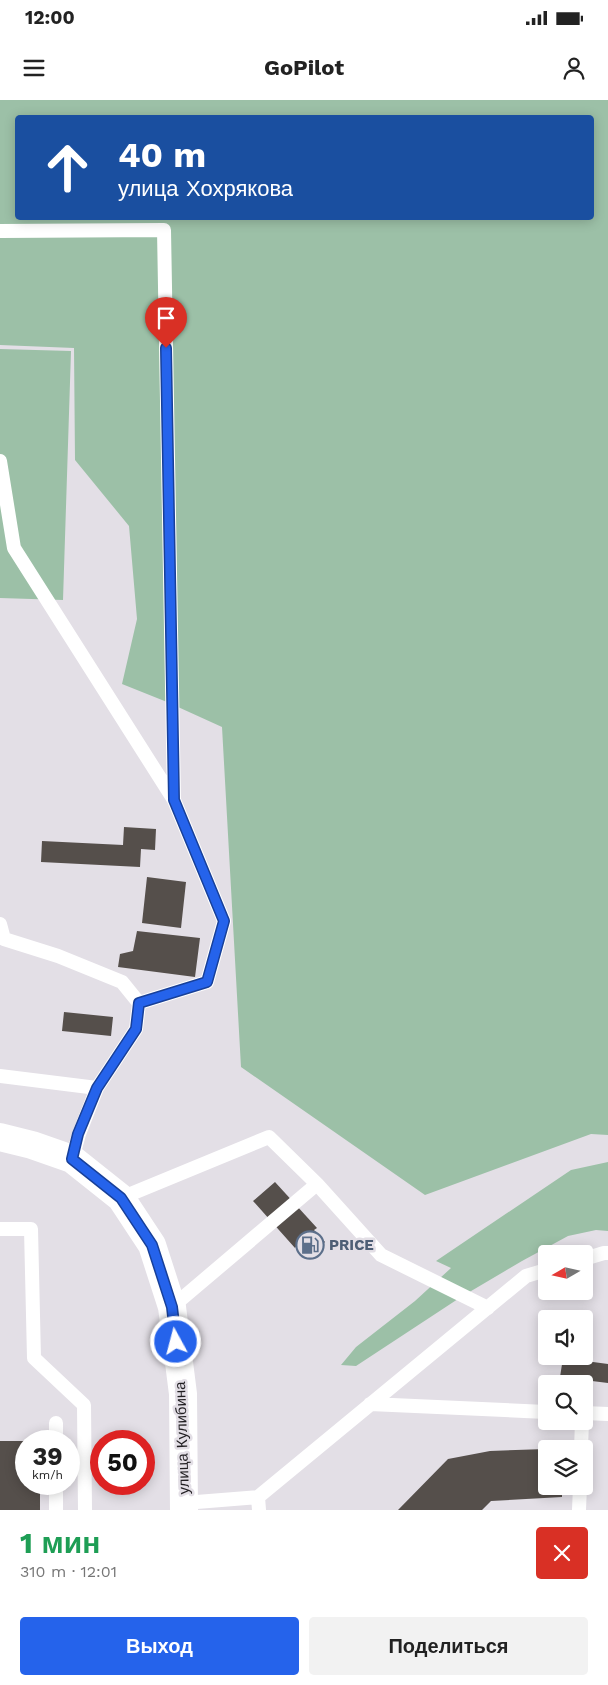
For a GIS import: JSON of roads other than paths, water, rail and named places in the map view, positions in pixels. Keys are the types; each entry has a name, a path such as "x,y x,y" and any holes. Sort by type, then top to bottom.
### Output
{"main road":[{"name":"улица Кулибина","path":"0,1137 32,1145 72,1159 121,1198 152,1245 172,1307 183,1394 184,1506"}],"lane":[{"path":"0,231 164,230 174,800"},
{"path":"0,462 14,548 174,800 224,921 207,982 139,1003"},
{"path":"0,924 4,939 58,956 122,982 139,1003 136,1029 97,1088 78,1134 72,1159"},
{"path":"0,1076 97,1088"},
{"path":"121,1198 269,1137 317,1184 381,1255 488,1308"},
{"path":"172,1307 317,1184"},
{"path":"0,1228 31,1229 34,1358 84,1405 85,1510"},
{"path":"593,1256 604,1252 608,1253"},
{"path":"184,1506 258,1504 370,1404 526,1276 538,1272"},
{"path":"370,1404 538,1412"},
{"path":"593,1413 608,1414"},
{"path":"56,1423 56,1430"},
{"path":"56,1495 56,1510"},
{"path":"579,1510 580,1495"}],"place":[{"name":"PRICE","path":"310,1245"}]}
